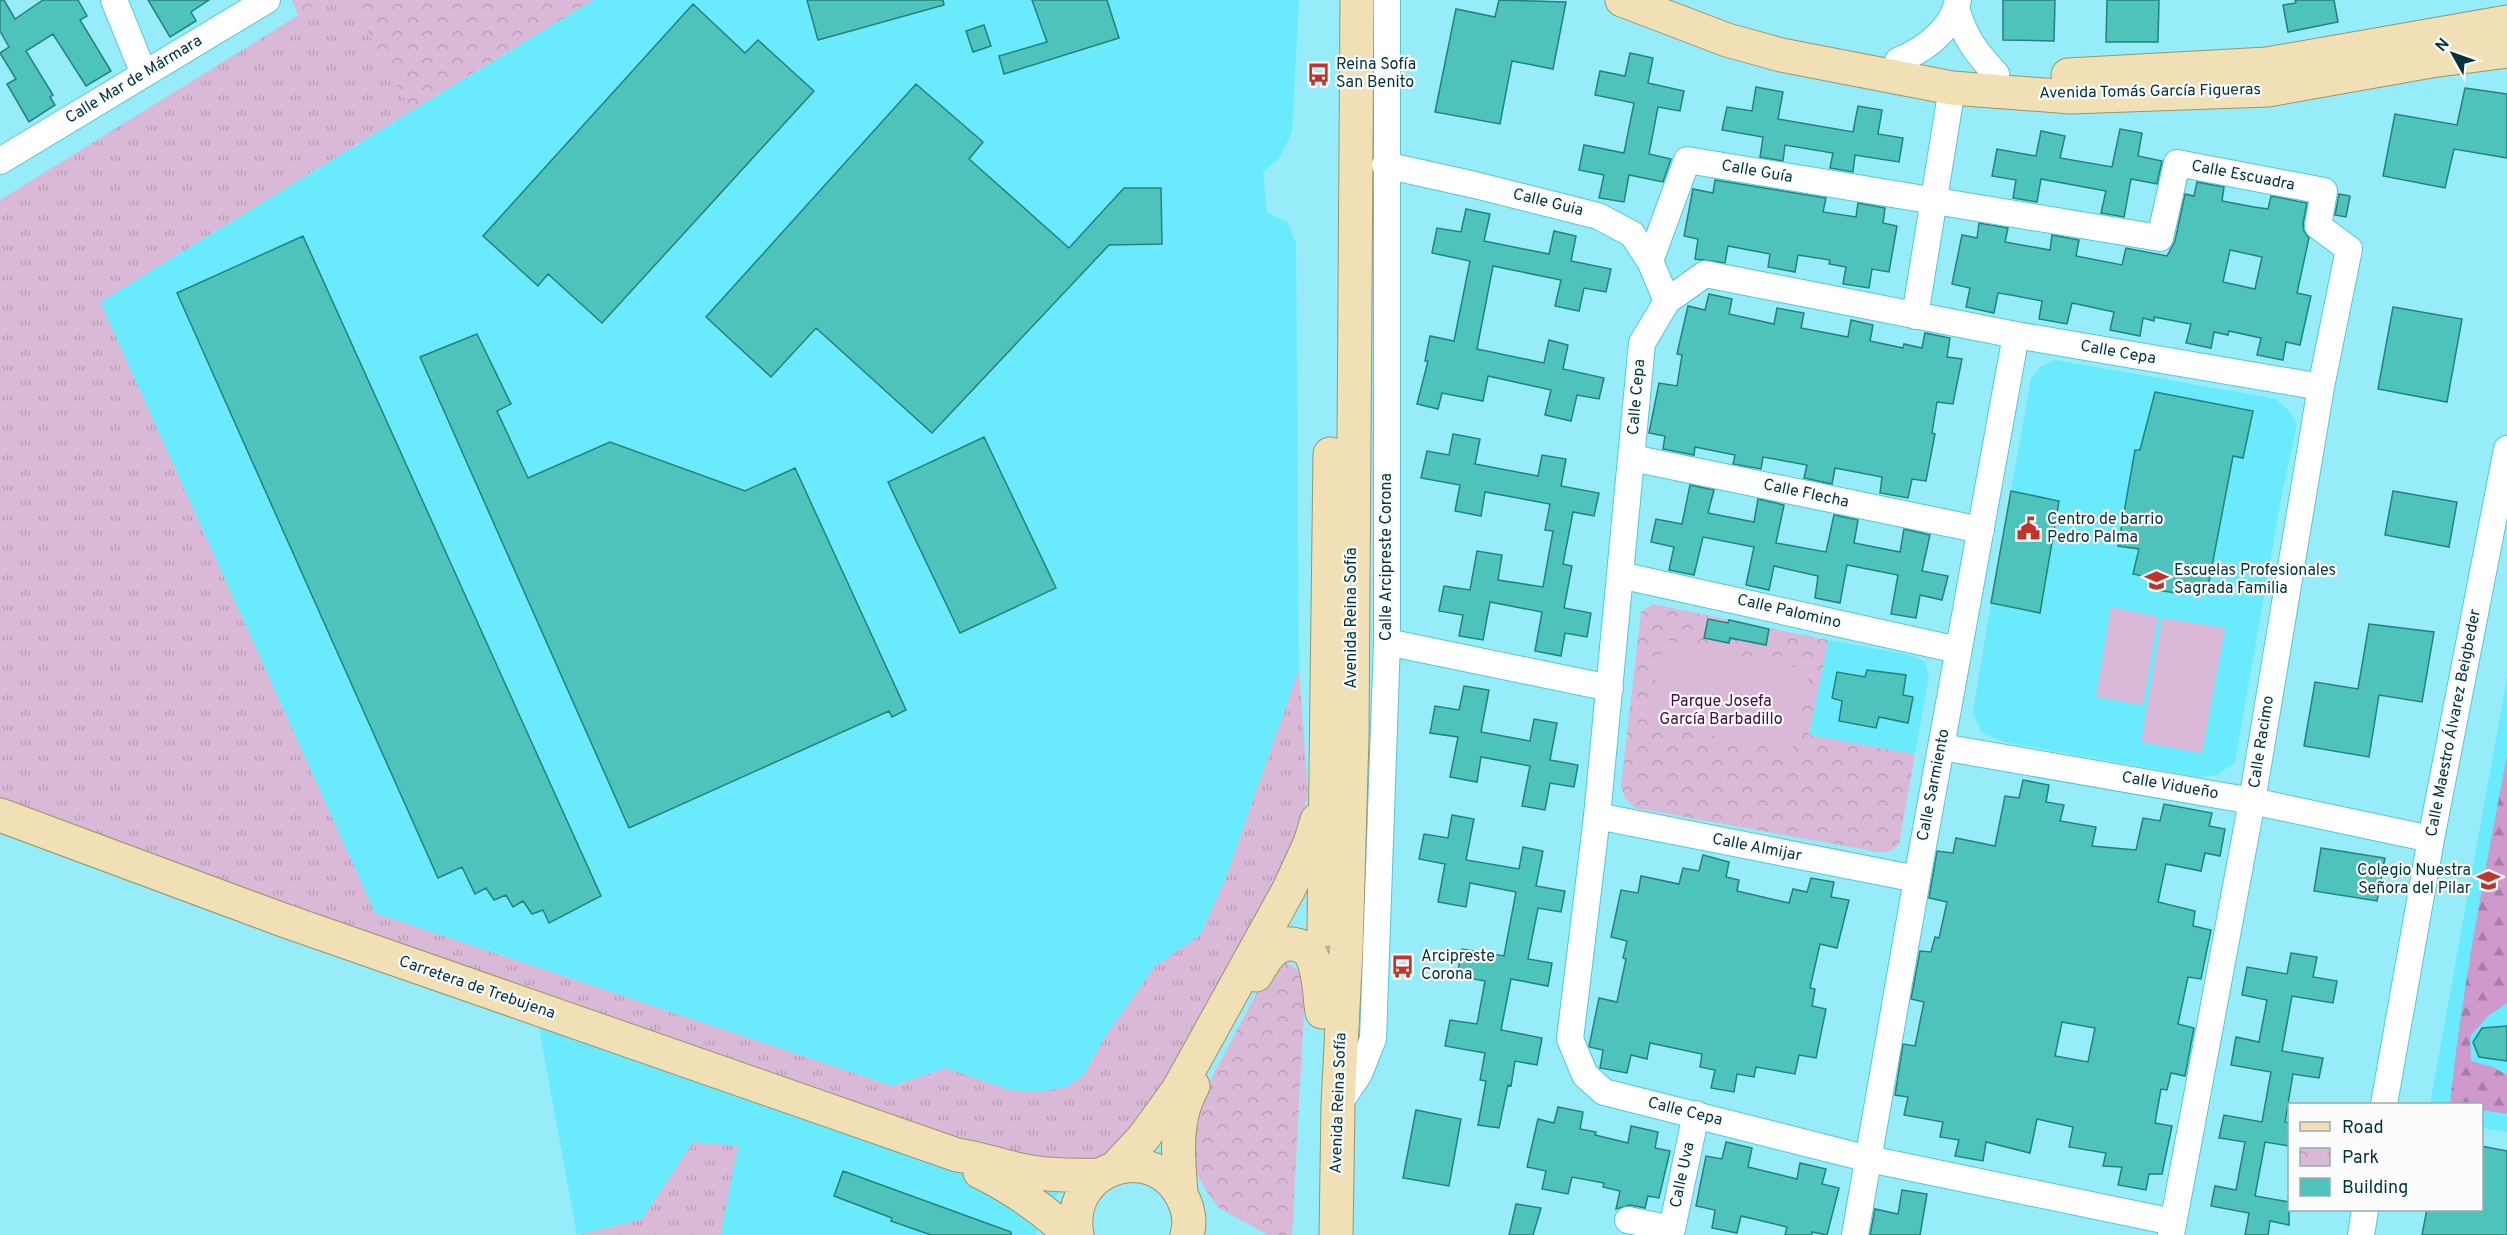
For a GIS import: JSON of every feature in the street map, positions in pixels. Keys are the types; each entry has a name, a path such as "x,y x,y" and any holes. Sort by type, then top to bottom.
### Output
{"main road":[{"name":"Avenida Reina Sofía","path":"1326,1220 1322,1012 1336,0"},
{"name":"Avenida Reina Sofía","path":"1326,1220 1338,1105 1346,948 1352,736 1357,0"},
{"name":"Avenida Tomás García Figueras","path":"1622,0 1727,40 1781,55 1952,88 2072,97 2268,90 2431,61 2507,51"},
{"name":"Avenida Tomás García Figueras","path":"1686,0 1737,20 1898,61 1996,74 2069,75 2266,64 2507,22"},
{"path":"1077,1235 1075,1224 1077,1205 1086,1188 1144,1137 1178,1090 1256,952 1310,843 1324,792"},
{"name":"Carretera de Trebujena","path":"0,815 283,920 957,1155 983,1158 1017,1169 1077,1176 1135,1165 1153,1169 1169,1178 1185,1213 1212,1235"},
{"path":"1185,1213 1179,1127 1188,1095 1266,957 1277,947 1290,944 1300,945 1309,951 1315,966 1322,1012"},
{"name":"Carretera de Trebujena","path":"957,1155 977,1170 1021,1193 1071,1235"}],"street":[{"path":"114,0 144,74"},
{"name":"Calle Mar de Mármara","path":"2,155 267,0"},
{"path":"1357,0 1387,11"},
{"path":"1898,61 1921,50 1939,36 1957,4"},
{"path":"1957,4 1963,32 1978,55 1996,74"},
{"name":"Calle Arcipreste Corona","path":"1338,1105 1359,1074 1373,1039 1387,642 1385,165 1387,11"},
{"path":"1915,316 1952,88"},
{"name":"Calle Guía","path":"1650,261 1687,160 1934,201"},
{"name":"Calle Escuadra","path":"1934,201 2160,238 2177,163 2324,191 2318,226 2349,249"},
{"name":"Calle Guia","path":"1385,165 1475,184 1598,216 1632,234 1650,261 1667,301"},
{"name":"Calle Racimo","path":"2172,1228 2252,801 2321,387 2349,249"},
{"name":"Calle Cepa","path":"2172,1228 1869,1159 1604,1092 1585,1075 1570,1039 1598,816 1642,343 1667,301 1704,274 2016,335 2321,387"},
{"name":"Calle Sarmiento","path":"1855,1235 2016,335"},
{"name":"Calle Maestro Álvarez Beigbeder","path":"2384,1103 2431,839 2507,449"},
{"name":"Calle Flecha","path":"1632,458 1981,530"},
{"name":"Calle Palomino","path":"1620,575 1959,650"},
{"path":"1387,642 1610,688"},
{"name":"Calle Vidueño","path":"1942,747 2252,801 2431,839"},
{"name":"Calle Almijar","path":"1598,816 1917,879"},
{"name":"Calle Uva","path":"1628,1220 1672,1229 1696,1114"},
{"path":"2361,1235 2365,1211"}],"shaded area":[{"path":"593,0 1299,0 1292,132 1280,157 1263,172 1267,213 1287,222 1296,243 1299,669 1225,880 1200,935 1154,967 1103,1040 1083,1076 1066,1087 1039,1092 1009,1090 946,1068 892,1086 375,913 100,302"},
{"name":"Escuelas Profesionales Sagrada Familia","path":"2056,360 2276,399 2290,412 2297,424 2281,499 2235,762 2217,775 2198,777 2004,742 1981,732 1973,712 1991,603 2040,612 2059,501 2011,491 2031,379 2041,366"},
{"path":"1828,640 1911,655 1925,662 1929,676 1915,754 1808,735"},
{"name":"Colegio Nuestra Señora del Pilar","path":"2507,678 2507,1132 2483,1128 2483,1103 2430,1103"},
{"path":"537,1017 1067,1177 1035,1235 722,1235 693,1142 642,1219 577,1235"}],"green space":[{"path":"292,0 323,0 298,15"},
{"path":"323,0 350,0 411,111 100,302 375,913 892,1086 946,1068 1009,1090 1039,1092 1066,1087 1083,1076 1103,1040 1154,967 1200,935 1225,880 1299,669 1308,794 1288,880 1205,1034 1105,1159 1067,1177 0,817 0,200"},
{"path":"350,0 593,0 411,111"},
{"name":"Parque Josefa García Barbadillo","path":"1653,604 1828,640 1809,735 1915,754 1899,844 1883,853 1635,808 1625,798 1621,786 1641,612"},
{"path":"2111,607 2158,617 2143,705 2096,697"},
{"path":"2162,618 2225,628 2202,753 2141,742"},
{"path":"1664,640 1810,670 1792,752 1647,722"},
{"path":"2507,756 2507,1003 2489,1015 2470,1036 2471,1061 2493,1067 2507,1075 2507,1114 2483,1110 2483,1103 2450,1103 2482,886"},
{"path":"1282,959 1303,974 1305,992 1292,1235 1268,1235 1219,1208 1207,1192 1193,1166 1190,1119 1272,964"},
{"path":"693,1142 738,1146 722,1235 578,1235 642,1219"}],"building":[{"path":"0,0 4,0 15,19 43,0 78,0 87,16 80,20 111,71 86,86 53,34 26,51 53,95 50,97 55,105 29,122 7,84 16,79 0,53 9,47 0,31"},
{"path":"148,0 209,0 191,12 196,21 170,37"},
{"path":"807,0 943,0 944,5 818,40"},
{"path":"1032,0 1107,0 1119,38 1004,74 999,56 1047,42"},
{"path":"1499,0 1566,2 1553,69 1512,61 1500,124 1435,112 1456,9 1495,17"},
{"path":"2003,0 2055,0 2054,41 2003,40"},
{"path":"2107,0 2159,0 2158,42 2106,42"},
{"path":"2295,0 2334,0 2338,22 2288,32 2283,5 2296,3"},
{"path":"693,4 745,53 758,40 814,91 602,323 548,274 538,286 483,236"},
{"path":"984,25 991,46 973,52 966,31"},
{"path":"1630,53 1653,58 1648,83 1684,91 1680,111 1658,107 1649,154 1671,159 1663,182 1629,175 1624,202 1599,198 1604,175 1579,170 1584,145 1624,153 1634,103 1595,95 1600,71 1625,76"},
{"path":"916,84 983,142 969,159 1069,248 1124,188 1161,188 1162,244 1109,245 932,433 816,328 771,377 706,317"},
{"path":"1756,87 1783,92 1778,119 1853,132 1858,106 1882,110 1878,134 1903,138 1899,162 1855,155 1853,172 1830,168 1833,153 1785,145 1783,161 1760,157 1763,137 1722,130 1727,107 1752,111"},
{"path":"2465,88 2507,94 2507,158 2454,149 2445,188 2383,176 2395,114 2457,125"},
{"path":"2120,129 2142,133 2138,156 2162,161 2157,184 2131,179 2124,217 2101,213 2106,191 2041,179 2037,202 2013,198 2016,180 1992,176 1997,149 2036,156 2041,131 2065,136 2060,158 2112,167"},
{"path":"1715,180 1826,198 1823,212 1856,217 1858,203 1885,208 1883,223 1897,226 1889,272 1872,269 1869,288 1843,284 1846,267 1829,264 1830,260 1798,255 1795,272 1768,267 1770,254 1728,246 1725,263 1695,259 1698,239 1684,236 1693,189 1713,193"},
{"path":"2197,182 2224,187 2222,201 2268,209 2271,196 2307,203 2303,224 2304,231 2309,238 2297,293 2311,296 2300,345 2286,342 2283,360 2257,355 2261,338 2229,331 2228,335 2214,332 2211,348 2186,343 2191,324 2154,317 2154,321 2143,318 2140,336 2110,330 2114,312 2072,303 2067,324 2039,319 2042,301 2011,295 1998,293 1994,313 1966,307 1970,288 1952,284 1962,235 1977,238 1979,223 2008,228 2005,242 2050,250 2052,235 2079,240 2076,256 2122,265 2126,248 2167,256 2175,241 2185,194 2194,196","holes":["2230,250 2262,257 2255,289 2223,282"]},
{"path":"2339,194 2350,196 2346,217 2335,215"},
{"path":"1466,209 1490,214 1484,241 1549,254 1554,231 1576,236 1571,261 1611,269 1606,292 1584,288 1579,311 1555,306 1561,280 1493,266 1477,349 1544,363 1549,340 1568,345 1563,369 1604,378 1599,399 1577,395 1571,421 1545,415 1551,390 1488,376 1483,401 1442,393 1438,409 1417,404 1428,361 1425,361 1430,336 1454,341 1470,261 1432,253 1437,228 1461,232"},
{"path":"303,236 601,896 549,923 543,910 532,914 523,901 513,907 506,895 494,900 486,888 475,894 462,867 438,878 177,293"},
{"path":"1709,294 1732,299 1729,314 1774,324 1777,308 1804,313 1801,328 1848,337 1851,320 1873,325 1870,341 1903,348 1904,344 1922,348 1925,333 1950,338 1947,357 1962,359 1953,404 1937,402 1932,433 1935,434 1926,481 1912,479 1908,498 1880,493 1882,477 1835,468 1832,484 1804,478 1807,465 1763,457 1761,469 1733,464 1735,455 1695,447 1694,455 1663,449 1665,436 1649,433 1659,383 1677,386 1682,355 1677,354 1688,306 1705,310"},
{"path":"2393,307 2462,319 2447,402 2378,389"},
{"path":"477,334 511,404 497,411 528,478 610,442 745,491 795,468 906,710 892,717 889,711 629,828 420,357"},
{"path":"2155,392 2253,411 2243,458 2233,456 2208,587 2183,583 2182,594 2156,590 2158,579 2133,574 2139,549 2118,546 2135,450 2140,450"},
{"path":"1453,434 1480,439 1475,464 1538,476 1542,455 1566,459 1561,486 1599,493 1594,516 1573,512 1563,564 1572,566 1564,608 1591,613 1587,637 1565,633 1561,656 1535,651 1542,612 1490,602 1483,640 1459,636 1463,615 1439,611 1444,586 1470,590 1477,551 1502,555 1498,580 1543,587 1553,531 1545,530 1550,504 1485,492 1481,516 1455,511 1460,485 1421,478 1427,451 1449,455"},
{"path":"984,437 1056,588 960,633 888,482"},
{"path":"1690,485 1714,490 1708,513 1754,522 1758,499 1784,505 1776,543 1826,552 1834,515 1858,520 1854,543 1900,552 1904,529 1930,535 1922,571 1948,576 1942,600 1920,595 1916,618 1891,614 1898,575 1847,565 1840,603 1815,598 1818,576 1774,566 1769,590 1746,585 1754,547 1703,537 1694,575 1669,570 1674,547 1651,542 1656,519 1682,524"},
{"name":"Centro de barrio Pedro Palma","path":"2011,491 2059,501 2040,613 1991,603"},
{"path":"2393,491 2457,502 2449,547 2385,535"},
{"path":"1708,619 1728,623 1729,620 1769,629 1766,645 1730,638 1729,643 1704,638"},
{"path":"2369,624 2434,632 2422,702 2379,695 2369,757 2304,746 2315,682 2358,689"},
{"path":"1867,670 1906,675 1903,695 1913,697 1908,723 1879,717 1876,728 1839,721 1842,701 1832,698 1837,672 1865,677"},
{"path":"1464,686 1489,690 1481,732 1530,741 1534,719 1557,723 1550,760 1578,765 1574,787 1550,783 1545,810 1522,806 1530,766 1481,757 1477,782 1450,777 1458,737 1430,733 1435,706 1459,710"},
{"path":"2023,780 2049,785 2046,802 2064,805 2060,821 2096,827 2092,846 2136,850 2143,818 2160,821 2164,804 2212,813 2209,826 2225,829 2220,856 2205,853 2201,871 2166,864 2158,902 2195,911 2193,926 2211,930 2201,979 2188,977 2178,1024 2194,1028 2185,1076 2171,1073 2167,1090 2161,1089 2155,1123 2172,1126 2162,1174 2149,1174 2146,1190 2118,1185 2122,1167 2103,1166 2106,1153 2069,1147 2073,1127 2037,1119 2030,1153 1986,1142 1983,1161 1955,1156 1959,1140 1940,1137 1943,1122 1904,1115 1908,1097 1895,1095 1903,1044 1915,1046 1924,1002 1911,999 1920,951 1931,952 1935,937 1939,938 1947,902 1929,898 1937,851 1953,853 1956,838 1995,846 2005,796 2019,798","holes":["2062,1022 2095,1028 2088,1062 2055,1056"]},
{"path":"1452,815 1474,819 1466,860 1519,869 1523,847 1543,851 1536,886 1565,891 1561,912 1538,908 1528,959 1552,963 1548,986 1511,979 1501,1030 1542,1038 1537,1065 1515,1061 1511,1086 1508,1085 1499,1128 1478,1125 1486,1081 1480,1080 1485,1053 1445,1046 1450,1020 1477,1024 1485,981 1457,976 1462,949 1504,956 1516,892 1470,883 1466,907 1438,902 1445,864 1419,859 1424,834 1448,838"},
{"path":"2321,848 2385,858 2377,901 2314,891"},
{"path":"1703,855 1729,862 1726,877 1739,880 1737,891 1789,903 1793,889 1807,892 1811,878 1834,882 1831,897 1849,900 1837,948 1820,944 1810,988 1815,989 1812,1006 1826,1009 1816,1058 1799,1055 1795,1074 1756,1067 1754,1077 1737,1074 1734,1092 1711,1088 1715,1070 1700,1067 1702,1054 1650,1043 1647,1059 1631,1055 1627,1073 1600,1068 1603,1050 1589,1047 1599,998 1617,1002 1626,959 1623,958 1627,941 1611,937 1621,890 1638,893 1641,876 1679,884 1683,868 1699,871"},
{"path":"2291,953 2317,957 2313,977 2337,981 2333,1003 2292,996 2282,1051 2323,1058 2319,1078 2293,1074 2285,1122 2288,1123 2288,1146 2265,1142 2255,1196 2288,1202 2289,1225 2270,1221 2268,1235 2245,1235 2249,1213 2211,1206 2215,1186 2236,1190 2245,1142 2219,1138 2224,1115 2262,1122 2271,1072 2231,1065 2236,1037 2259,1042 2267,1000 2242,995 2247,967 2287,974"},
{"path":"2507,1026 2507,1061 2479,1057 2473,1042 2482,1028"},
{"path":"1558,1107 1583,1112 1580,1129 1596,1132 1595,1135 1628,1143 1631,1126 1658,1132 1655,1148 1670,1151 1659,1198 1648,1196 1645,1208 1630,1205 1616,1209 1620,1191 1603,1187 1604,1183 1572,1177 1568,1194 1542,1189 1546,1171 1527,1167 1538,1119 1554,1123"},
{"path":"1416,1110 1461,1119 1449,1186 1403,1178"},
{"path":"1726,1142 1752,1148 1748,1167 1797,1179 1800,1163 1826,1169 1822,1184 1839,1188 1827,1235 1812,1232 1812,1235 1785,1235 1787,1227 1741,1216 1737,1233 1712,1228 1715,1210 1696,1206 1706,1156 1722,1159"},
{"path":"2483,1146 2507,1151 2507,1235 2422,1235 2427,1211 2483,1211"},
{"path":"843,1171 1011,1232 1011,1235 931,1235 891,1221 892,1218 834,1196"},
{"path":"1902,1190 1927,1194 1920,1235 1870,1235 1875,1209 1898,1214"},
{"path":"1516,1204 1541,1208 1533,1235 1509,1235"}],"place":[{"name":"Reina Sofía San Benito","path":"1318,74"},
{"name":"Centro de barrio Pedro Palma","path":"2029,529"},
{"name":"Escuelas Profesionales Sagrada Familia","path":"2156,580"},
{"name":"Colegio Nuestra Señora del Pilar","path":"2489,880"},
{"name":"Arcipreste Corona","path":"1403,966"}]}
